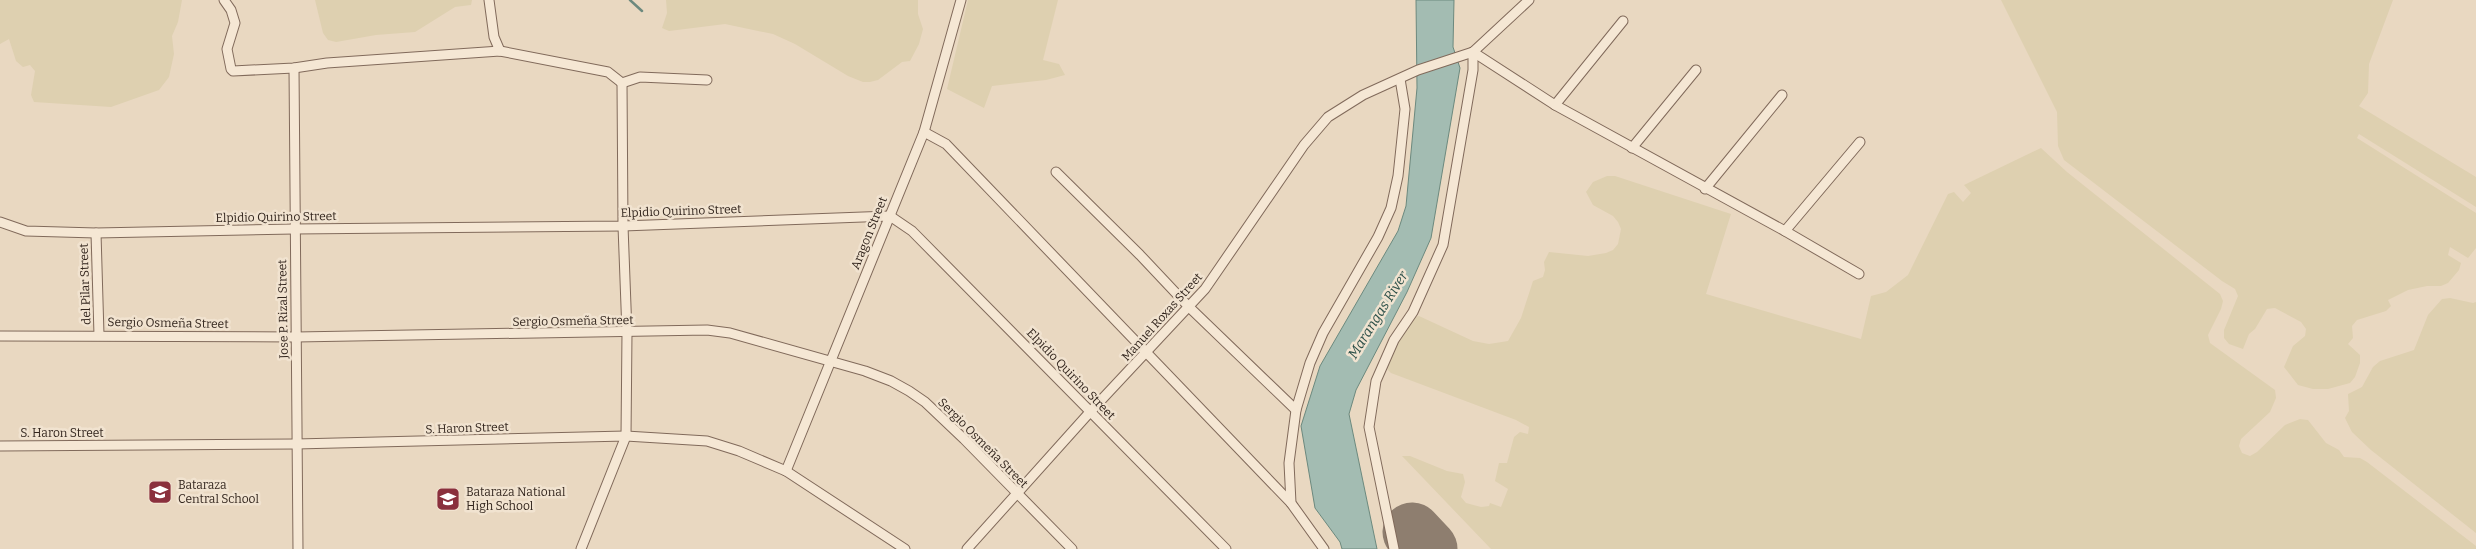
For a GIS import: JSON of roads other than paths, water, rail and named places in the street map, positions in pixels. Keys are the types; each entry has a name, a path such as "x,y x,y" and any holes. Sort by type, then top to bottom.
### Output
{"street":[{"path":"224,0 232,10 235,23 228,49 232,70 294,68 327,63 500,51 608,72 622,83"},
{"path":"489,0 494,37 500,51"},
{"name":"Aragon Street","path":"786,471 924,132 961,0"},
{"path":"1472,52 1529,0"},
{"path":"1555,105 1623,21"},
{"path":"1472,52 1555,105 1705,189 1786,231 1859,274"},
{"path":"1394,549 1369,427 1376,381 1394,340 1413,312 1443,245 1473,70 1472,52"},
{"name":"Manuel Roxas Street","path":"968,549 1090,412 1214,279 1304,146 1328,117 1363,95 1400,78 1472,52"},
{"name":"Jose P. Rizal Street","path":"294,68 298,549"},
{"path":"1632,148 1696,70"},
{"path":"622,83 640,77 707,80"},
{"path":"1291,503 1289,463 1296,410 1310,363 1323,333 1378,237 1391,208 1398,176 1405,109 1400,78"},
{"path":"581,549 626,436 627,333 623,226 622,83"},
{"path":"1705,189 1782,95"},
{"path":"924,132 946,144 1291,503 1324,549"},
{"path":"1786,231 1860,142"},
{"path":"1056,172 1140,255 1189,307 1296,410"},
{"name":"Elpidio Quirino Street","path":"0,222 26,231 96,233 294,228 623,226 890,216 912,230 1226,549"},
{"name":"del Pilar Street","path":"96,233 99,335"},
{"name":"Sergio Osmeña Street","path":"0,336 296,337 627,333 707,330 730,333 830,361 891,381 925,402 1072,549"},
{"name":"S. Haron Street","path":"0,446 296,444 626,436 707,442 739,451 786,471 905,549"}],"water":[{"name":"Marangas River","path":"1416,0 1454,0 1453,47 1460,68 1431,238 1407,292 1356,390 1349,414 1377,549 1342,549 1340,542 1315,508 1301,426 1320,366 1398,231 1406,206 1417,88"}],"waterway":[{"path":"630,0 642,11"}],"place":[{"name":"Bataraza Central School","path":"160,492"},
{"name":"Bataraza National High School","path":"448,499"}]}
